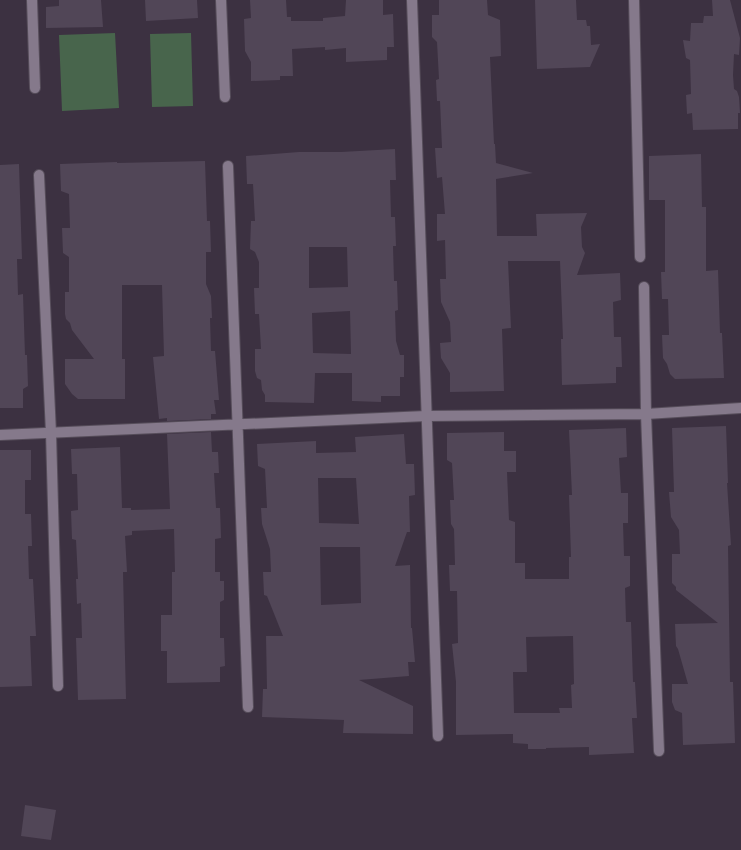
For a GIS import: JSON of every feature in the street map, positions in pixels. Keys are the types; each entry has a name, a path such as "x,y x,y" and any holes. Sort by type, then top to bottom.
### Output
{"street":[{"path":"32,0 35,88"},
{"path":"221,0 225,97"},
{"path":"412,0 438,736"},
{"path":"634,0 640,257"},
{"path":"228,166 248,707"},
{"path":"39,175 51,433 58,686"},
{"path":"644,287 646,414 660,751"},
{"path":"0,435 426,416 646,414 741,408"}],"green space":[{"path":"115,33 119,108 62,111 59,35"},
{"path":"191,33 193,106 152,107 150,34"}],"building":[{"path":"59,0 101,0 103,27 46,28 46,7 59,6"},
{"path":"145,0 197,0 198,18 146,21"},
{"path":"250,0 286,0 287,17 291,17 291,21 323,21 323,18 345,16 346,0 383,0 383,15 393,14 394,47 387,47 387,60 346,62 346,48 325,50 325,47 292,49 293,76 280,76 280,80 251,81 251,62 245,51 244,19 251,18"},
{"path":"439,0 487,0 488,15 500,20 501,56 490,57 496,163 533,173 496,179 497,236 537,236 536,214 587,213 581,227 582,247 585,253 577,275 620,273 621,300 613,302 614,337 621,337 622,367 616,367 616,383 562,385 561,339 563,339 560,261 508,261 511,328 502,329 504,391 450,392 450,373 441,358 440,343 451,342 450,322 441,302 440,279 446,279 445,240 437,241 437,214 445,214 442,177 437,178 435,148 442,148 440,101 437,101 436,80 439,79 437,42 432,37 432,15 439,15"},
{"path":"535,0 576,0 577,20 586,20 587,26 590,26 591,45 600,44 590,67 537,69"},
{"path":"712,0 730,0 740,38 739,55 734,54 733,75 734,89 737,91 739,97 740,113 738,113 738,129 693,130 692,113 687,114 686,95 691,94 690,60 686,58 683,40 690,41 691,23 703,23 704,16 713,16"},
{"path":"395,149 396,180 390,180 391,217 395,217 396,246 393,246 394,281 397,281 398,310 395,311 396,341 400,355 404,355 404,377 400,377 400,396 381,396 381,402 352,401 352,373 315,373 314,403 265,402 265,395 262,390 261,380 257,378 255,371 255,349 261,349 259,314 255,314 254,288 259,288 259,262 255,252 250,249 251,221 255,221 253,184 247,184 246,156 299,152 341,152","holes":["309,247 347,247 348,287 309,288","350,311 351,354 313,353 312,313"]},
{"path":"701,154 702,207 706,207 706,271 718,270 720,333 722,333 724,378 675,379 670,374 667,364 663,358 662,335 669,335 668,299 662,299 661,272 665,272 665,200 649,200 649,156"},
{"path":"205,161 207,221 210,221 211,252 206,252 206,284 211,296 211,351 215,351 219,400 214,400 216,414 211,414 211,419 167,421 167,418 159,419 153,357 164,356 162,285 122,285 122,359 125,359 125,399 78,399 72,394 65,384 65,359 94,359 72,330 65,314 65,292 69,292 69,257 63,253 62,228 70,228 69,194 61,191 60,164"},
{"path":"19,164 22,259 17,259 18,295 23,294 25,355 27,355 28,386 23,389 23,408 0,408 0,165"},
{"path":"726,426 727,483 731,545 728,546 730,682 733,682 735,743 683,745 682,713 675,710 672,702 672,684 688,684 676,646 675,624 718,623 676,590 676,587 672,583 672,554 680,554 679,530 671,517 669,492 674,492 672,428"},
{"path":"626,428 627,457 619,458 621,493 628,493 628,523 623,523 624,556 630,556 630,586 625,588 626,622 631,622 633,682 635,682 637,718 632,718 634,753 589,755 589,747 528,749 528,744 513,743 513,734 456,735 456,682 452,644 458,643 457,591 450,591 449,565 455,565 454,529 451,524 450,500 454,500 452,463 447,460 447,433 504,432 504,451 516,451 516,472 507,472 509,520 515,522 515,563 525,563 525,579 569,579 569,557 571,557 569,495 572,495 569,430","holes":["573,636 574,684 571,685 572,708 559,708 560,713 514,713 513,672 527,672 526,637"]},
{"path":"211,432 212,452 218,452 219,473 214,473 216,508 220,508 221,538 215,539 215,572 220,572 220,581 224,581 224,600 220,602 220,638 224,638 225,666 220,667 220,682 167,683 167,651 161,651 161,615 172,615 172,572 175,572 174,529 132,531 132,535 125,536 127,572 123,572 126,699 78,700 76,638 82,638 81,603 77,604 76,579 78,579 76,540 72,539 71,511 78,510 77,474 72,474 71,449 120,447 122,508 131,508 131,510 170,509 167,434"},
{"path":"404,434 406,464 414,464 415,495 409,496 410,532 407,532 395,566 410,565 411,628 415,662 408,662 409,676 359,680 413,706 413,734 343,733 344,720 262,717 263,689 267,689 266,636 283,636 267,596 264,595 263,572 271,572 270,549 262,524 261,508 267,508 265,469 258,466 257,444 316,441 316,453 356,452 355,437","holes":["318,478 356,478 359,524 319,523","320,547 360,547 361,603 321,605"]},
{"path":"0,450 31,450 31,480 25,480 25,514 31,514 32,546 28,546 29,579 33,579 36,636 30,636 32,686 0,687"},
{"path":"25,805 56,810 51,840 21,836"}]}
